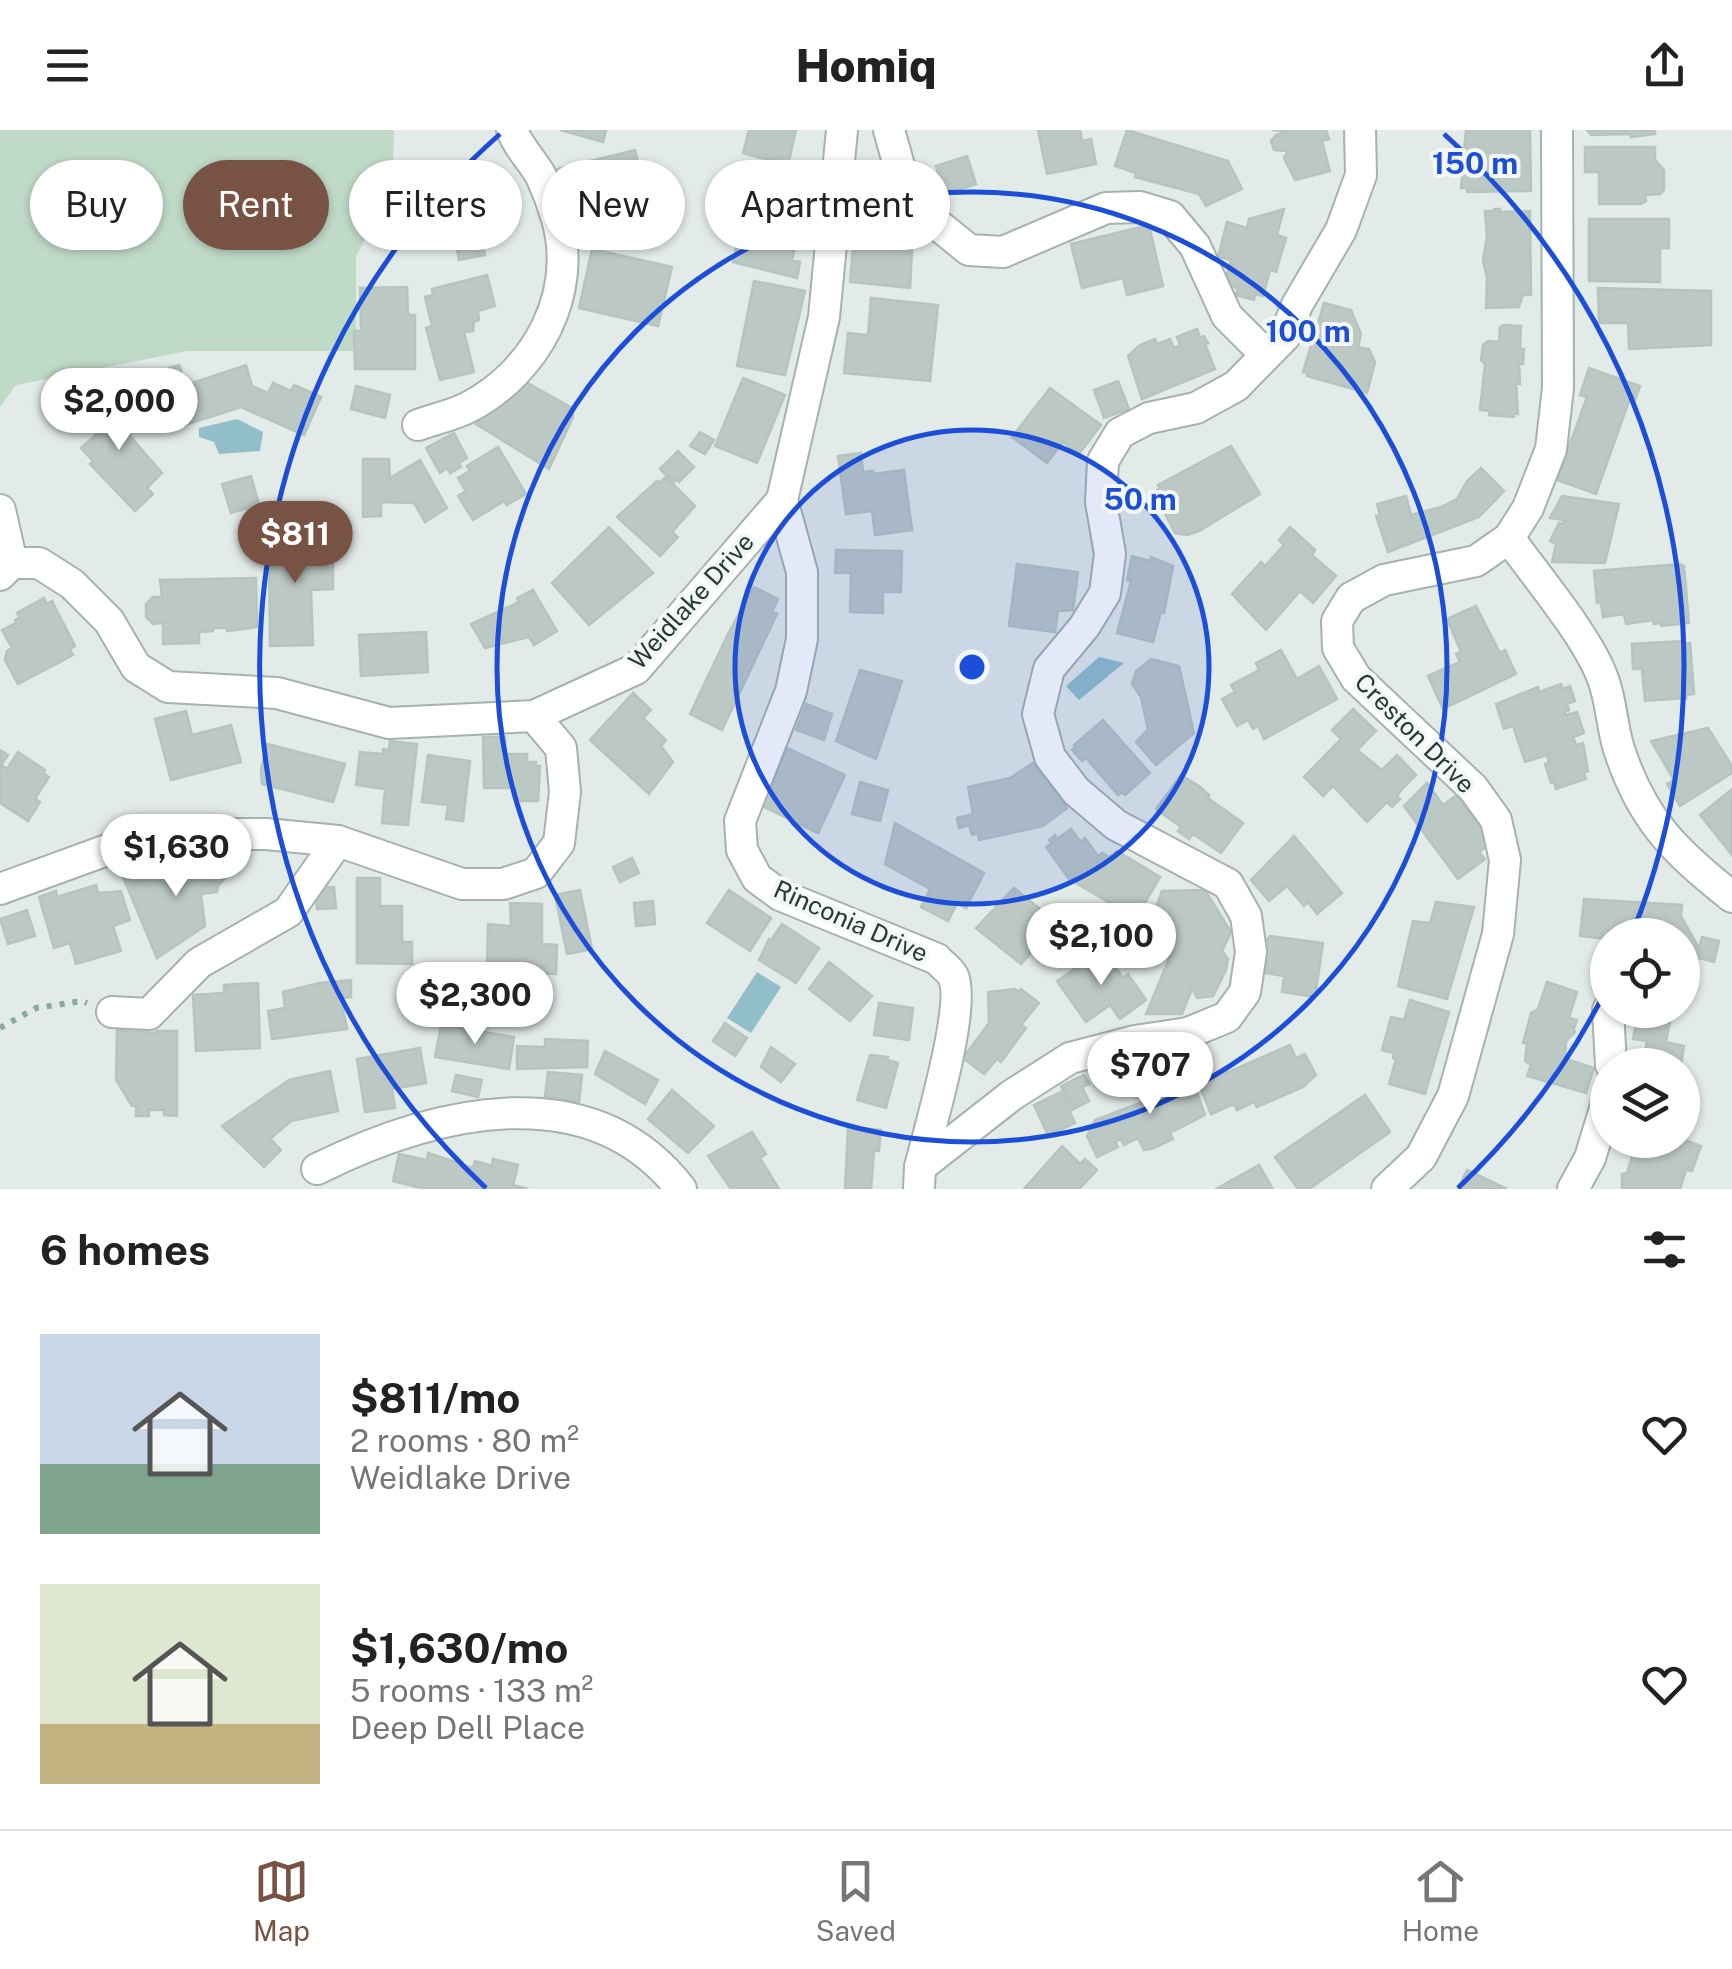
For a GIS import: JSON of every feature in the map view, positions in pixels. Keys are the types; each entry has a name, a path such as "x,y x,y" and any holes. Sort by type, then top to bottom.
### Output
{"street":[{"path":"418,425 468,408 504,382 538,345 560,300 564,249 556,217 541,176 512,130"},
{"name":"Rinconia Drive","path":"842,130 824,317 782,500 802,572 802,639 791,691 740,821 742,850 756,878 780,895 936,959 953,976 957,996 953,1030 920,1178"},
{"path":"889,130 903,180 922,212 969,250 1003,252 1106,208 1140,207 1170,216 1194,246 1226,316 1265,354"},
{"path":"920,1178 1012,1095 1070,1058 1188,1033 1228,1017 1245,992 1251,952 1246,916 1228,884 1116,825 1076,791 1050,757 1038,714 1049,668 1084,628 1105,593 1110,554 1101,502 1102,460 1120,433 1150,418 1196,408 1236,386 1285,336 1297,305 1341,230 1361,174 1360,130"},
{"path":"1557,130 1558,388 1551,449 1528,508 1509,538 1604,679 1618,744 1638,798 1682,857 1732,897"},
{"name":"Weidlake Drive","path":"6,569 39,563 72,584 109,621 136,668 168,688 278,693 389,723 534,716 636,668 782,500"},
{"path":"0,510 6,569"},
{"name":"Creston Drive","path":"1387,1189 1420,1157 1453,1096 1498,934 1505,860 1496,820 1473,788 1356,678 1338,648 1338,620 1351,598 1384,580 1476,561 1509,538"},
{"path":"0,890 107,850 184,834 266,834 338,841 462,884 503,884 536,873 558,843 565,792 561,748 534,716"},
{"path":"112,1012 149,1014 198,964 288,912 338,841"},
{"path":"317,1169 364,1146 419,1127 537,1112 602,1126 661,1163 681,1189"},
{"path":"1574,1189 1590,1158"}],"path":[{"path":"0,1028 36,1008 82,1001 112,1012"}],"green space":[{"path":"0,130 394,130 393,160 349,160 349,250 359,250 356,256 356,351 187,351 16,385 0,407"}],"water":[{"path":"237,419 263,432 260,451 219,454 214,442 199,437 199,428"},
{"path":"1099,657 1124,663 1079,700 1066,686"},
{"path":"757,972 781,987 751,1033 727,1018"}],"building":[{"path":"560,130 606,130 603,142"},
{"path":"749,130 796,130 789,160 743,153"},
{"path":"1038,130 1080,130 1082,141 1091,139 1096,164 1047,174"},
{"path":"1127,130 1228,161 1242,189 1206,206 1199,194 1135,177 1136,173 1115,166"},
{"path":"1272,130 1326,130 1329,139 1322,141 1330,171 1295,180 1284,158 1288,151 1274,150 1271,141 1288,131"},
{"path":"1466,130 1530,130 1531,191 1467,192 1467,188 1461,188"},
{"path":"1587,130 1655,130 1655,134 1591,135"},
{"path":"1585,147 1655,147 1655,160 1664,170 1664,190 1645,195 1646,201 1641,204 1599,204 1599,172 1585,172"},
{"path":"635,150 637,160 594,160"},
{"path":"967,156 976,184 950,193 950,161"},
{"path":"1284,209 1277,235 1286,238 1276,272 1270,270 1263,296 1255,294 1254,300 1236,295 1238,288 1229,286 1227,274 1231,260 1218,257 1227,222 1247,228 1249,219"},
{"path":"1485,211 1530,211 1531,295 1523,295 1519,307 1486,308"},
{"path":"1589,219 1669,219 1669,248 1660,248 1660,282 1589,281"},
{"path":"1149,225 1163,286 1127,295 1123,278 1082,288 1071,244"},
{"path":"457,250 484,250 485,255 459,260"},
{"path":"592,250 672,267 658,326 579,308"},
{"path":"736,250 794,250 792,260 800,262 797,278 733,262"},
{"path":"853,250 912,250 910,288 850,282"},
{"path":"487,275 495,306 478,311 479,320 474,322 473,331 464,332 474,372 440,380 426,328 432,326 425,297 433,295 432,289"},
{"path":"754,281 805,291 785,375 737,366"},
{"path":"407,287 408,315 415,315 415,369 355,369 354,331 361,331 360,288"},
{"path":"1598,288 1711,291 1711,345 1629,349 1628,323 1599,323"},
{"path":"871,298 938,305 930,381 844,373 848,333 868,335"},
{"path":"1324,303 1351,310 1361,334 1358,347 1369,349 1375,362 1367,393 1303,372"},
{"path":"1521,326 1520,349 1524,349 1523,364 1519,364 1520,384 1516,383 1518,414 1514,413 1514,417 1489,415 1490,411 1480,410 1483,345 1488,341 1499,342 1500,327"},
{"path":"1197,329 1200,338 1204,336 1208,343 1205,344 1215,369 1142,399 1128,356 1155,339 1157,344 1170,339 1174,348 1180,345 1177,337"},
{"path":"179,365 186,385 246,365 252,386 268,393 273,383 291,391 294,385 321,397 304,435 241,407 182,426 163,370"},
{"path":"1589,368 1640,386 1635,400 1630,398 1596,494 1557,480 1587,397 1580,395"},
{"path":"743,378 785,395 757,463 715,446"},
{"path":"1118,381 1129,409 1104,418 1094,390"},
{"path":"526,382 572,408 573,417 549,469 476,424"},
{"path":"356,386 390,395 385,418 351,409"},
{"path":"1050,388 1101,425 1079,454 1063,442 1047,463 1012,437"},
{"path":"106,393 131,421 123,428 162,473 147,488 153,494 135,511 90,464 93,461 81,448 98,433 80,415"},
{"path":"700,432 714,440 705,454 690,446"},
{"path":"454,433 467,458 459,463 461,467 440,473 426,448"},
{"path":"1231,446 1260,494 1199,531 1175,533 1154,492 1160,488 1158,485"},
{"path":"498,447 526,494 507,505 504,501 473,520 458,496 466,491 458,478 470,471 467,466"},
{"path":"678,451 694,467 674,482 660,469"},
{"path":"861,453 863,472 904,470 912,530 875,535 872,511 846,514 838,456"},
{"path":"363,459 389,459 390,478 420,460 447,508 425,522 414,503 381,502 381,516 363,517"},
{"path":"1481,468 1504,491 1479,517 1388,552 1376,516 1380,515 1377,504 1406,496 1411,515 1441,507 1457,499 1467,481"},
{"path":"251,476 259,505 231,513 222,484"},
{"path":"666,477 695,506 672,532 678,537 660,556 617,517"},
{"path":"1562,496 1619,504 1605,563 1552,562 1556,544 1550,541 1564,520 1550,518"},
{"path":"609,527 653,573 589,625 552,583"},
{"path":"1290,527 1315,550 1312,555 1336,576 1313,603 1300,591 1266,630 1232,594 1261,562 1265,566 1284,545 1279,540"},
{"path":"308,530 309,551 333,550 333,589 311,590 313,645 270,646 269,531"},
{"path":"836,550 902,551 901,592 883,592 883,613 850,612 851,573 835,573"},
{"path":"1132,556 1150,561 1151,557 1173,566 1164,613 1161,612 1153,642 1117,633 1131,581 1127,580"},
{"path":"1017,564 1078,572 1073,610 1058,611 1055,632 1009,626"},
{"path":"1684,566 1689,623 1661,626 1653,620 1626,624 1624,614 1603,617 1601,602 1597,603 1594,571"},
{"path":"256,578 257,627 227,631 213,628 199,632 199,643 163,644 163,623 153,624 146,617 146,604 153,597 162,597 160,580"},
{"path":"754,587 778,599 772,612 777,614 722,730 690,714"},
{"path":"533,590 557,631 534,645 529,637 485,648 471,624 519,602 517,598"},
{"path":"44,598 47,604 52,601 75,646 70,649 73,655 18,684 5,660 12,648 2,630 16,623 20,617 17,613"},
{"path":"1476,606 1500,653 1505,650 1516,674 1443,709 1428,676 1460,662 1456,654 1461,652 1447,619"},
{"path":"426,632 428,672 361,676 359,635"},
{"path":"1690,643 1694,694 1645,701 1642,669 1633,669 1632,644"},
{"path":"1281,650 1297,679 1319,666 1337,699 1264,739 1258,726 1253,729 1248,720 1237,726 1222,699 1235,692 1231,685 1259,670 1256,663"},
{"path":"1151,659 1179,666 1194,733 1156,765 1136,742 1148,729 1141,697 1132,684 1136,671"},
{"path":"860,670 902,681 876,759 836,741"},
{"path":"1561,684 1563,689 1570,686 1575,701 1567,704 1569,710 1565,711 1566,715 1577,712 1584,733 1573,737 1576,745 1583,743 1588,771 1584,773 1586,779 1556,789 1545,764 1549,762 1547,755 1525,762 1513,726 1504,729 1496,704 1538,687 1539,692"},
{"path":"633,693 651,710 643,718 666,740 661,746 673,762 649,794 590,740"},
{"path":"806,704 832,714 824,740 796,730"},
{"path":"1353,709 1376,731 1357,750 1382,770 1397,755 1416,775 1392,807 1387,802 1367,822 1333,786 1323,796 1304,777 1341,739 1332,730"},
{"path":"186,711 192,735 231,725 241,762 171,780 155,719"},
{"path":"1103,720 1150,773 1125,795 1118,795 1086,758 1082,761 1072,750"},
{"path":"1708,728 1732,766 1732,773 1680,806 1667,784 1674,780 1651,741"},
{"path":"483,737 505,737 506,754 527,754 527,762 540,766 538,801 516,801 516,788 484,788"},
{"path":"390,741 417,744 408,825 382,823 385,789 356,785 360,752 383,754 383,749 389,750"},
{"path":"267,744 345,764 333,802 262,784"},
{"path":"787,748 845,775 818,833 760,805"},
{"path":"0,750 8,755 1,765 7,769 18,752 49,777 35,799 40,802 28,821 0,803"},
{"path":"428,755 470,761 463,821 446,819 448,805 422,802"},
{"path":"1033,763 1067,808 1043,826 979,840 978,833 972,835 969,825 959,828 957,818 973,814 968,787 1010,778"},
{"path":"1181,775 1243,823 1221,853 1193,834 1189,839 1178,831 1181,827 1156,809"},
{"path":"860,782 888,790 880,821 852,814"},
{"path":"1427,783 1443,805 1457,795 1492,842 1479,852 1485,859 1458,879 1404,806"},
{"path":"1732,789 1732,855 1700,815"},
{"path":"895,823 984,873 966,908 957,903 948,921 921,907 930,889 885,864"},
{"path":"1071,829 1081,842 1085,838 1098,856 1102,853 1109,857 1117,851 1160,877 1136,918 1069,879 1046,847 1055,835 1057,839"},
{"path":"1294,836 1342,893 1317,914 1308,902 1304,906 1287,886 1269,901 1251,880"},
{"path":"237,855 238,865 217,892 201,894 205,926 157,958 123,877"},
{"path":"632,858 639,873 620,882 613,867"},
{"path":"357,878 380,878 380,906 402,906 402,942 412,942 412,964 357,963"},
{"path":"96,885 98,893 121,891 130,920 113,926 121,951 76,964 70,943 54,948 39,897 56,891 57,897"},
{"path":"334,887 336,908 317,909 315,888"},
{"path":"1014,888 1046,914 1030,932 1041,942 1021,964 976,928"},
{"path":"580,890 592,949 567,954 555,895"},
{"path":"729,890 771,918 750,951 707,923"},
{"path":"1205,890 1231,932 1222,951 1228,959 1226,970 1213,996 1197,998 1192,989 1182,1014 1146,1014 1169,959 1163,956 1166,946 1151,921 1162,891"},
{"path":"1584,899 1682,905 1682,918 1590,918 1590,937 1580,936"},
{"path":"653,901 655,924 636,926 634,903"},
{"path":"1436,902 1474,907 1447,999 1398,986 1413,921 1430,923"},
{"path":"510,903 542,904 542,944 557,945 556,974 487,972 488,924 511,926"},
{"path":"27,910 35,936 8,944 0,919"},
{"path":"782,924 819,948 796,983 759,960"},
{"path":"1270,936 1323,943 1315,997 1282,992 1284,976 1265,973 1266,963 1262,963"},
{"path":"1702,937 1719,941 1714,962 1700,958"},
{"path":"1103,949 1123,978 1128,974 1146,1000 1120,1019 1110,1005 1086,1022 1057,981"},
{"path":"829,962 872,996 850,1021 809,989"},
{"path":"351,980 351,997 341,998 347,1029 272,1039 268,1011 285,1008 283,992"},
{"path":"1547,982 1577,992 1569,1018 1577,1020 1572,1027 1575,1032 1566,1041 1565,1053 1569,1060 1590,1067 1586,1093 1527,1076 1531,1065 1525,1061 1527,1043 1523,1043 1531,1013 1538,1009"},
{"path":"258,983 260,1048 196,1051 193,995 224,993 224,985"},
{"path":"1021,989 1039,1003 1021,1025 1026,1028 1001,1062 997,1059 984,1074 963,1058 989,1023 988,992"},
{"path":"1410,1000 1449,1012 1425,1094 1389,1084 1396,1059 1394,1053 1382,1050 1391,1017 1404,1020"},
{"path":"879,1003 913,1008 909,1040 874,1035"},
{"path":"725,1023 747,1038 735,1056 713,1041"},
{"path":"441,1025 514,1037 509,1069 435,1057"},
{"path":"1635,1028 1669,1028 1666,1042 1684,1046 1646,1048 1647,1041 1633,1039"},
{"path":"117,1030 177,1031 177,1116 164,1115 164,1110 149,1110 149,1116 136,1116 136,1106 132,1106 116,1080"},
{"path":"545,1039 588,1041 587,1067 517,1069 517,1046 545,1047"},
{"path":"1290,1045 1296,1058 1305,1054 1316,1075 1303,1087 1257,1107 1254,1102 1237,1110 1234,1104 1211,1114 1199,1085"},
{"path":"771,1047 795,1064 781,1082 761,1067"},
{"path":"420,1048 426,1083 392,1089 395,1108 365,1112 357,1059"},
{"path":"605,1051 658,1080 645,1104 595,1074"},
{"path":"870,1055 888,1057 887,1060 898,1063 886,1108 857,1100"},
{"path":"330,1071 338,1111 291,1121 270,1139 281,1150 264,1167 222,1126 289,1080"},
{"path":"548,1072 582,1075 579,1102 545,1096"},
{"path":"1191,1074 1205,1115 1170,1133 1173,1139 1154,1148 1144,1150 1138,1138 1124,1145 1121,1139 1115,1142 1118,1147 1097,1157 1087,1136 1095,1120 1145,1101 1141,1091"},
{"path":"456,1075 482,1080 478,1097 452,1091"},
{"path":"1084,1075 1089,1084 1082,1087 1089,1101 1072,1110 1061,1086"},
{"path":"672,1090 714,1126 688,1153 648,1119"},
{"path":"1061,1092 1075,1123 1048,1135 1034,1105"},
{"path":"1365,1095 1390,1132 1309,1189 1298,1189 1275,1157"},
{"path":"848,1127 881,1130 879,1151 874,1151 871,1189 845,1189"},
{"path":"752,1132 766,1154 760,1158 779,1189 731,1189 708,1156"},
{"path":"1062,1146 1080,1164 1085,1159 1097,1170 1079,1189 1024,1189"},
{"path":"428,1153 473,1168 475,1161 492,1166 493,1159 518,1165 513,1185 528,1189 425,1189 393,1181 399,1154 427,1160"},
{"path":"1632,1158 1697,1158 1692,1171 1686,1170 1680,1189 1622,1189 1622,1174 1627,1173"},
{"path":"1259,1165 1273,1189 1216,1189"},
{"path":"1467,1170 1507,1189 1458,1189"}]}
